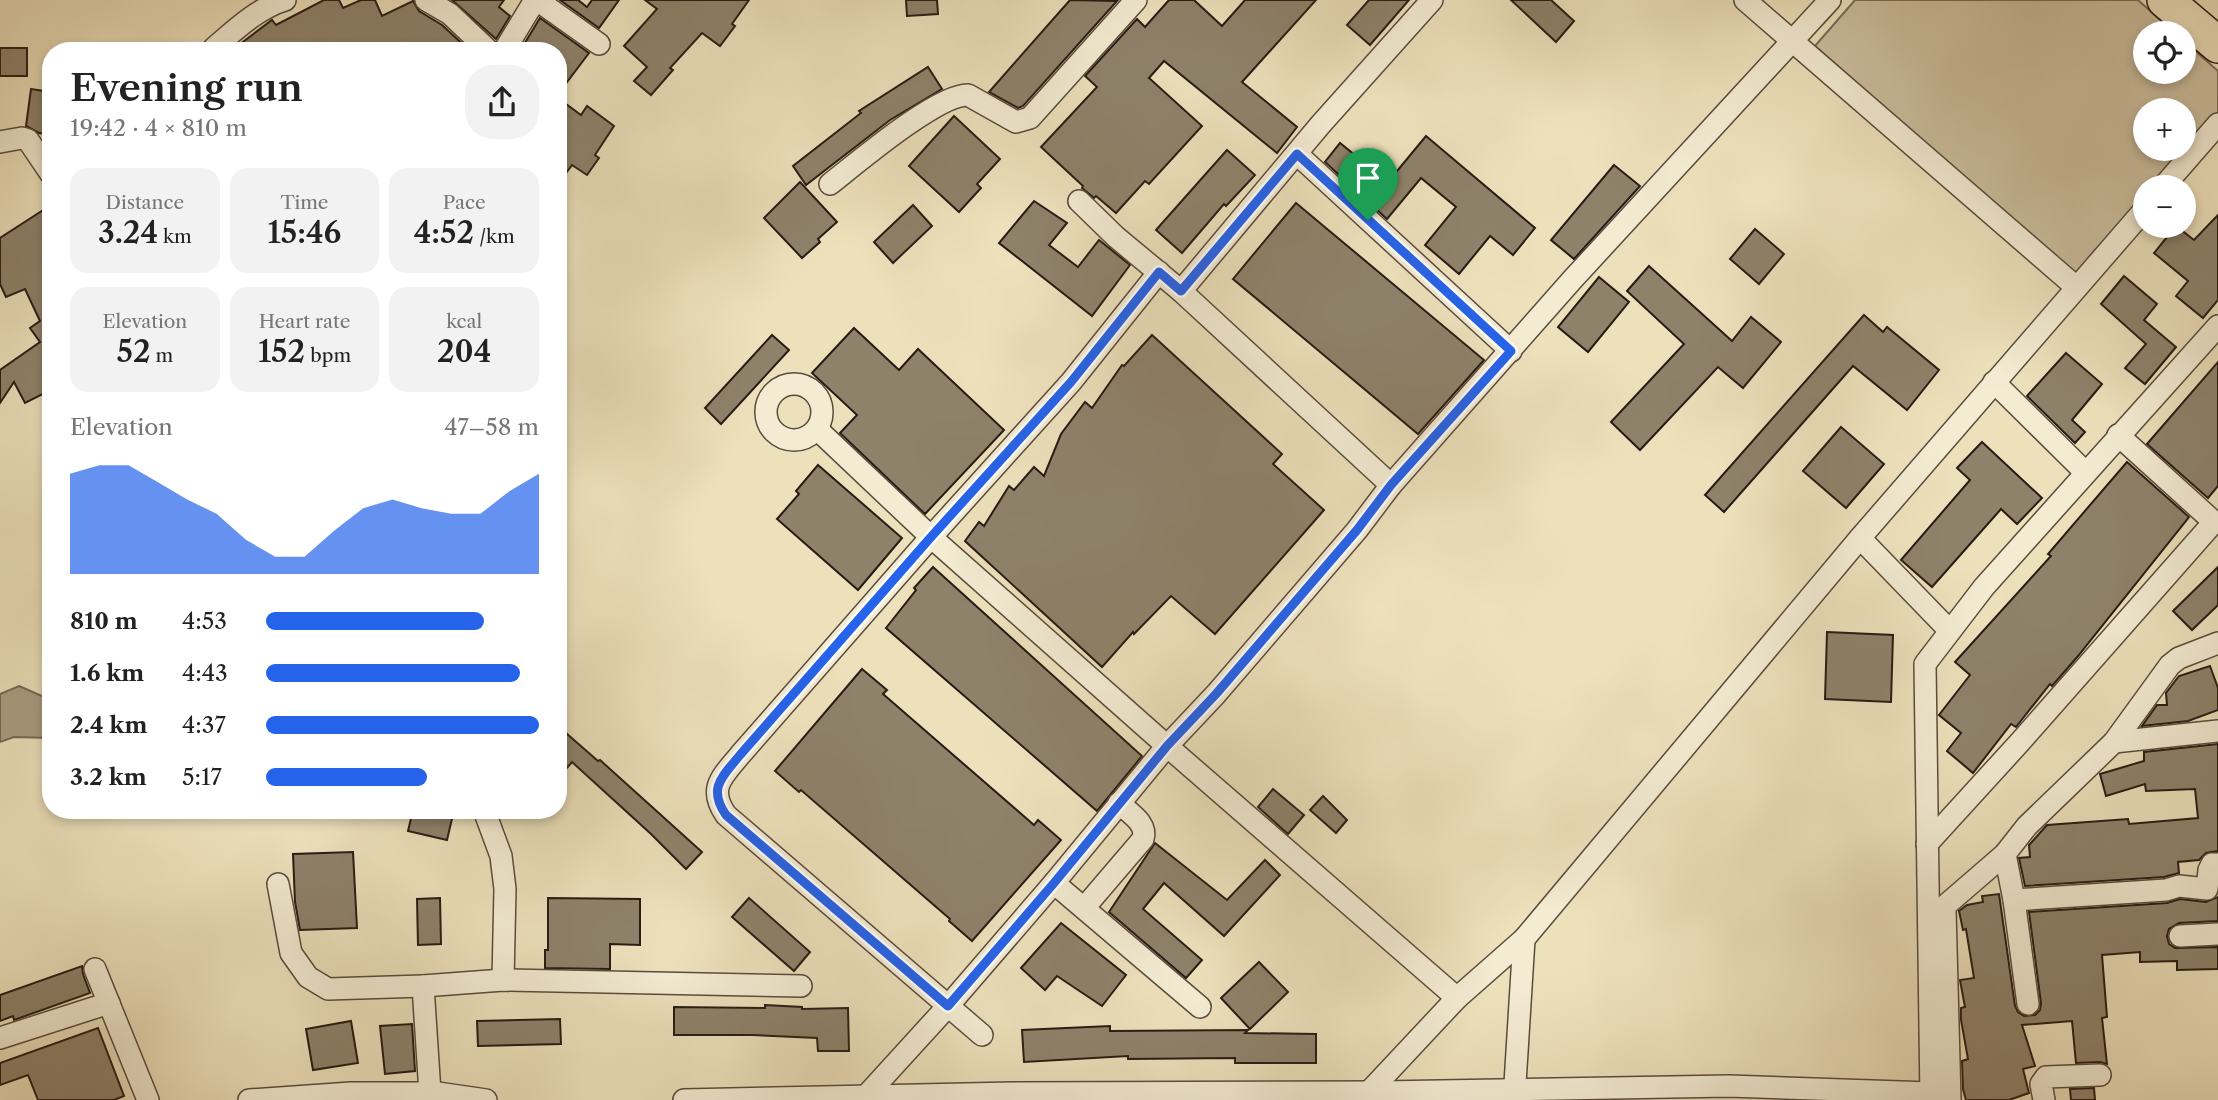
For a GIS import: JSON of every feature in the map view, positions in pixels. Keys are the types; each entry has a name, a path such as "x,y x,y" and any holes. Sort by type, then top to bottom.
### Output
{"highway":[{"path":"2165,0 2218,45"}],"street":[{"path":"220,42 252,8 285,0"},
{"path":"426,0 450,14 480,42"},
{"path":"510,42 536,0 599,44"},
{"path":"830,184 940,103 959,95 968,95 1016,122 1034,116 1136,0"},
{"path":"1181,291 1321,124 1432,0"},
{"path":"1745,0 2076,288"},
{"path":"865,1097 1054,883 1118,803 1357,530 1391,485 1581,270 1830,0"},
{"path":"2173,175 2218,124"},
{"path":"0,142 22,138 28,140 42,161"},
{"path":"1297,154 1511,351"},
{"path":"1079,201 1116,237 1181,291 1391,485"},
{"path":"1378,1095 1457,998 1524,939 1860,538 2133,223"},
{"path":"982,1035 726,815 716,789 740,755 1071,382 1159,272"},
{"path":"1937,1098 1927,844 1925,664 1984,587 2218,326"},
{"path":"1994,382 2085,472"},
{"path":"818,430 931,537 1457,998"},
{"path":"1927,844 2216,519 2118,435"},
{"path":"1860,538 1949,630"},
{"path":"1937,1098 1945,910 1950,900 2005,854 2027,826 2114,742 2169,665 2179,658 2218,643"},
{"path":"2114,742 2218,731"},
{"path":"1084,908 1143,839 1145,832 1142,825 1118,803"},
{"path":"487,819 501,856 505,889 503,980"},
{"path":"2005,854 2028,1004"},
{"path":"2014,900 2166,890 2179,886 2207,889 2210,870 2213,864 2218,864"},
{"path":"1054,883 1200,1007"},
{"path":"278,884 290,953 308,977 328,989 503,980 801,986"},
{"path":"2180,936 2218,934"},
{"path":"1514,1095 1524,939"},
{"path":"95,969 148,1100"},
{"path":"424,986 430,1093"},
{"path":"0,1038 109,1003"},
{"path":"2044,1100 2041,1084 2046,1077 2099,1074"},
{"path":"684,1100 1026,1093 1514,1095 1729,1086 1937,1098"},
{"path":"249,1100 351,1093 430,1093 486,1100"}],"shaded area":[{"path":"1855,0 2138,0 2162,21 2133,21 2133,84 2196,84 2196,52 2218,71 2218,116 2196,141 2196,98 2133,98 2133,161 2178,161 2166,175 2133,175 2133,213 2077,277 1815,46"},
{"path":"19,686 42,696 42,738 14,737 0,742 0,694"}],"building":[{"path":"324,0 339,0 343,8 361,0 375,0 382,16 413,1 419,11 442,25 460,42 243,42 272,20 276,25"},
{"path":"452,0 504,0 499,7 510,16 496,39"},
{"path":"560,0 578,0 587,7 592,0 619,0 599,28"},
{"path":"645,0 749,0 720,46 702,33 670,68 673,70 651,95 634,81 647,67 624,46 657,9"},
{"path":"906,0 937,0 938,14 907,16"},
{"path":"1070,0 1117,1 1023,106 1018,108 989,92"},
{"path":"1169,0 1194,0 1222,26 1245,0 1316,0 1242,82 1297,127 1277,153 1164,61 1149,78 1202,126 1149,184 1145,181 1116,213 1082,188 1083,186 1041,147 1097,87 1085,76 1137,19 1145,27"},
{"path":"1369,0 1409,0 1370,45 1347,25"},
{"path":"1511,0 1551,0 1574,21 1556,42"},
{"path":"540,18 589,53 567,82 567,42 525,42"},
{"path":"0,48 27,48 27,76 0,76"},
{"path":"928,67 942,89 890,120 806,185 793,166 861,113 859,111"},
{"path":"31,89 42,91 42,134 26,126"},
{"path":"567,105 581,115 587,106 614,126 595,155 599,158 587,175 572,165 567,172"},
{"path":"954,116 1000,159 977,184 981,188 959,212 909,166"},
{"path":"1426,136 1535,228 1513,255 1490,236 1459,274 1425,245 1456,207 1421,178 1387,219 1325,162 1340,143 1388,182"},
{"path":"1227,150 1255,175 1226,206 1224,204 1182,253 1156,230"},
{"path":"1614,165 1640,186 1574,259 1551,240"},
{"path":"800,182 837,222 802,258 764,218"},
{"path":"1034,201 1067,223 1049,245 1078,267 1099,240 1130,265 1092,316 999,243"},
{"path":"1296,203 1484,360 1418,434 1233,279"},
{"path":"913,205 932,226 893,263 874,242"},
{"path":"42,211 42,394 25,403 14,382 0,403 0,370 40,342 30,328 40,321 25,289 6,297 0,284 0,238"},
{"path":"2218,215 2218,300 2203,318 2176,296 2188,281 2154,253 2166,238 2196,238"},
{"path":"1755,229 1784,254 1759,284 1730,259"},
{"path":"1649,266 1732,341 1751,317 1781,342 1743,388 1718,367 1640,450 1611,422 1684,344 1627,291"},
{"path":"2124,276 2157,304 2144,320 2176,347 2145,384 2125,368 2146,344 2101,304"},
{"path":"1599,277 1629,302 1588,352 1558,327"},
{"path":"1864,315 1883,332 1887,327 1939,370 1907,410 1853,366 1724,512 1705,495"},
{"path":"854,328 899,370 918,349 1004,430 925,514 840,433 857,415 812,373"},
{"path":"772,335 789,350 721,424 705,408"},
{"path":"1152,335 1282,454 1273,464 1324,510 1215,634 1171,596 1134,634 1133,632 1102,667 965,541 979,522 984,526 1009,486 1014,490 1034,467 1044,476 1061,434 1085,402 1092,408 1122,365 1124,366"},
{"path":"2066,353 2102,384 2072,420 2085,432 2075,443 2027,396"},
{"path":"2218,362 2218,486 2208,498 2147,444"},
{"path":"1841,427 1884,464 1846,508 1803,471"},
{"path":"1982,442 2042,498 2017,524 2001,509 1932,587 1901,560 1970,480 1957,468"},
{"path":"2127,462 2189,517 2078,656 2052,686 2050,684 2016,727 2011,724 1973,773 1947,751 1961,733 1939,715 1970,675 1955,662 2051,556 2048,554"},
{"path":"818,465 902,538 858,590 777,519 799,494 796,491"},
{"path":"933,567 1142,756 1097,811 886,628 916,590 914,588"},
{"path":"2218,567 2218,605 2192,630 2173,611"},
{"path":"1827,632 1893,635 1891,702 1825,699"},
{"path":"2210,666 2218,688 2218,710 2188,721 2142,726 2157,705 2167,705 2166,693 2179,676"},
{"path":"862,669 887,690 883,694 1034,825 1038,820 1061,840 972,941 801,790 799,792 775,771"},
{"path":"567,734 702,852 686,869 572,762 567,768"},
{"path":"2218,744 2218,851 2206,853 2199,860 2178,862 2179,873 2164,877 2025,886 2019,858 2030,857 2029,845 2047,825 2128,819 2129,824 2198,818 2195,789 2146,791 2145,784 2106,796 2100,774 2144,761 2144,752"},
{"path":"1273,789 1304,815 1288,834 1258,807"},
{"path":"1323,796 1347,820 1336,833 1310,810"},
{"path":"411,819 452,819 447,840 408,831"},
{"path":"1155,843 1227,900 1265,860 1280,875 1224,936 1164,883 1143,909 1202,960 1186,978 1109,912"},
{"path":"353,852 357,928 300,930 295,902 293,854"},
{"path":"1999,894 2015,1006 2024,1016 2035,1015 2040,1010 2041,1003 2029,912 2167,903 2180,899 2206,902 2218,897 2218,921 2179,923 2169,929 2167,936 2169,944 2175,948 2218,947 2218,969 2177,970 2177,961 2140,962 2140,952 2102,955 2107,1017 2102,1018 2107,1064 2076,1063 2072,1021 2022,1025 2035,1066 2023,1069 2029,1093 2009,1100 1966,1100 1962,1061 1968,1059 1961,1020 1961,1008 1965,1007 1960,980 1974,978 1966,929 1963,930 1959,911 1967,905 1983,902 1982,896"},
{"path":"440,898 441,944 418,945 417,899"},
{"path":"548,898 640,899 640,945 610,944 610,969 545,968 545,950 548,950"},
{"path":"749,898 810,952 794,971 732,917"},
{"path":"1061,923 1126,975 1102,1006 1057,976 1045,990 1021,968"},
{"path":"1259,962 1288,992 1250,1029 1221,998"},
{"path":"82,966 90,993 14,1020 13,1016 0,1021 0,995"},
{"path":"765,1005 802,1009 848,1008 849,1051 818,1051 817,1038 674,1035 674,1007 765,1008"},
{"path":"560,1019 561,1044 478,1046 477,1021"},
{"path":"351,1021 358,1063 313,1070 306,1029"},
{"path":"412,1024 415,1071 385,1074 380,1026"},
{"path":"1110,1026 1110,1031 1248,1030 1245,1033 1316,1034 1316,1063 1235,1063 1235,1058 1128,1059 1128,1056 1024,1062 1022,1030"},
{"path":"98,1028 124,1096 114,1100 38,1100 28,1075 0,1085 0,1063"},
{"path":"2094,1088 2095,1100 2071,1100 2070,1089"}],"route":[{"path":"1297,154 1368,220 1511,351 1391,485 1357,530 1118,803 1054,883 948,1006 726,815 716,789 720,780 931,537 1071,382 1159,272 1181,291 1297,154"}]}
